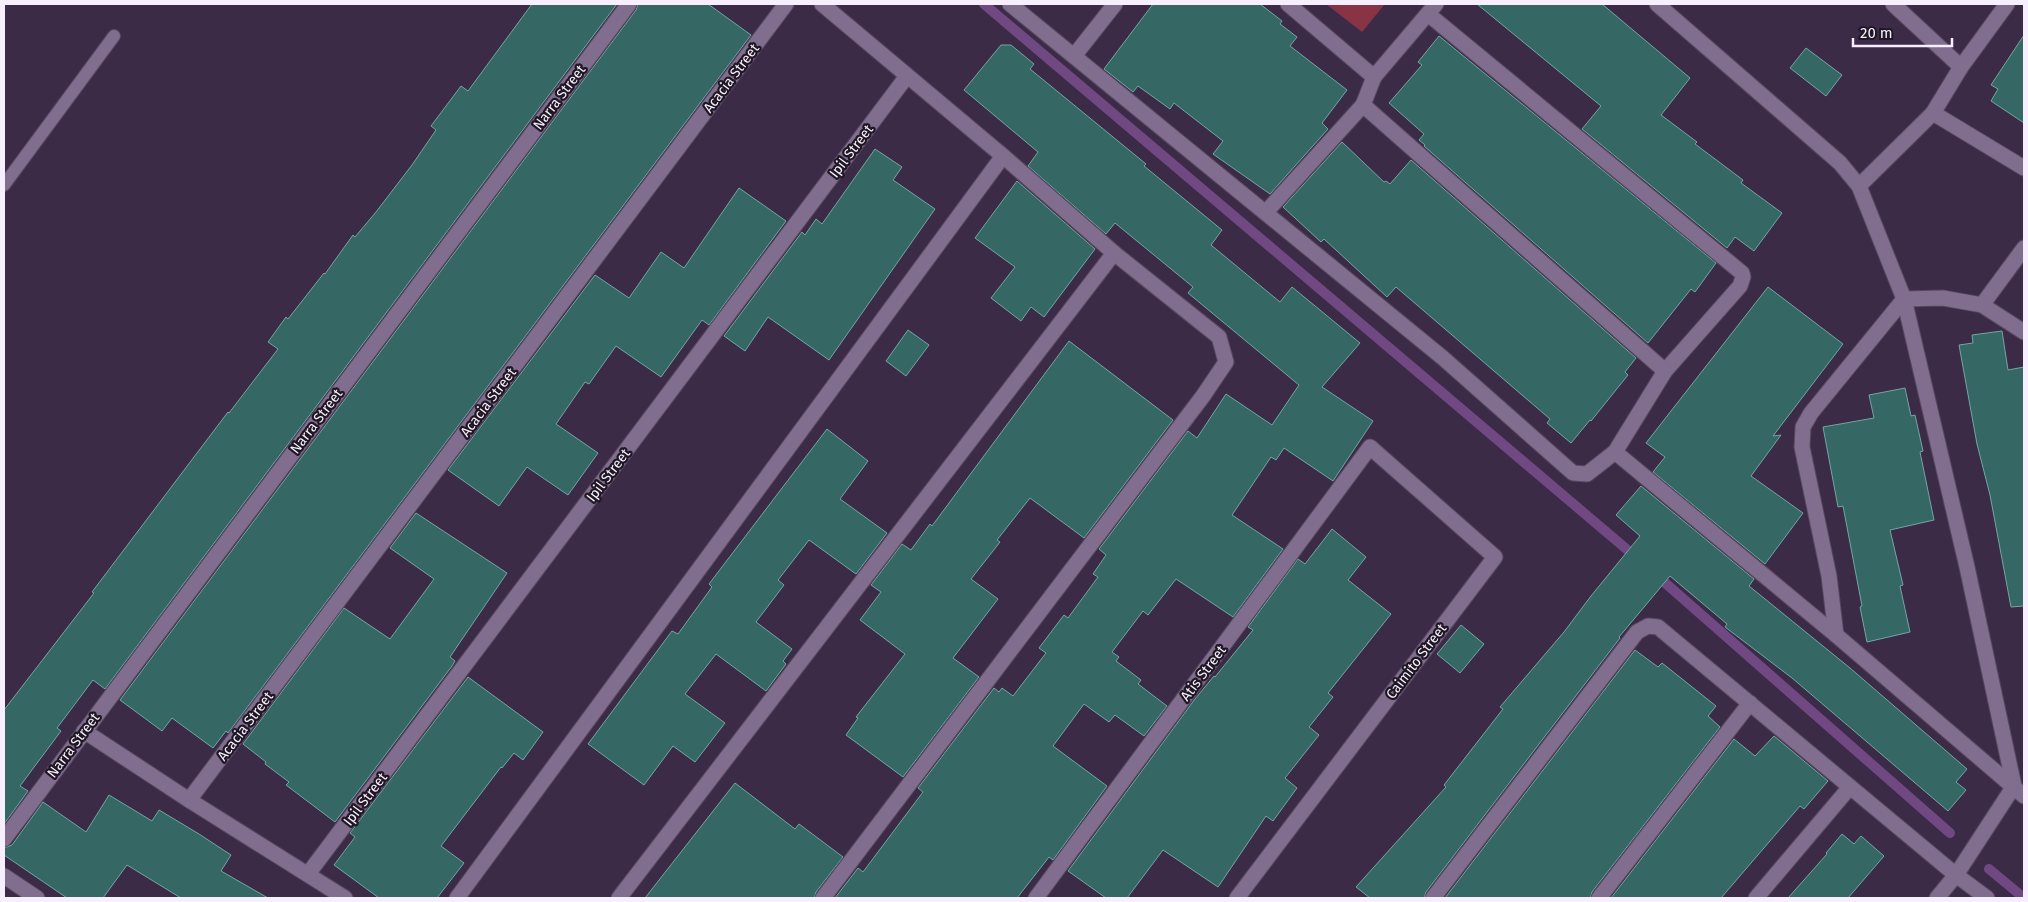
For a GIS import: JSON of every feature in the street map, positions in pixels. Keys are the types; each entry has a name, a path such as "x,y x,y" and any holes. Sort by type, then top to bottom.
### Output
{"street":[{"name":"Narra Street","path":"4,839 629,4"},
{"name":"Acacia Street","path":"189,800 786,4"},
{"path":"822,4 1003,156 1114,253 1219,337 1226,362 1197,404 823,898"},
{"path":"1010,4 1443,358 1573,473 1587,474 1615,452 1665,371 1740,286 1743,278 1742,273 1432,9 1374,77 1363,104 1266,212"},
{"path":"1074,56 1115,4"},
{"path":"1288,4 1374,77"},
{"path":"1657,4 1840,163 1859,186 1904,299 2019,791 1937,898"},
{"path":"1893,4 1961,67"},
{"path":"1859,186 1933,113 1961,67 2007,4"},
{"name":"Ipil Street","path":"308,874 907,76"},
{"path":"1363,104 1665,371"},
{"path":"1933,113 2024,168"},
{"path":"457,898 1003,156"},
{"path":"1982,305 2024,248"},
{"path":"619,898 1114,253"},
{"path":"1836,635 1829,576 1802,447 1803,427 1811,413 1904,299 1943,298 1982,305 2024,332"},
{"name":"Atis Street","path":"1036,898 1370,447"},
{"name":"Caimito Street","path":"1237,898 1495,557 1370,447"},
{"path":"1615,452 1836,635 2019,791"},
{"path":"1433,898 1637,632 1648,626 1658,627 1956,875 1987,898"},
{"path":"1599,898 1750,703"},
{"path":"84,731 189,800 345,898"},
{"path":"1756,898 1850,786"},
{"path":"4,876 37,898"}],"lane":[{"path":"4,185 114,36"}],"shaded area":[{"path":"1326,4 1385,4 1362,32"}],"building":[{"path":"532,4 617,4 105,689 93,680 57,728 61,731 20,786 28,791 4,824 4,710 94,593 92,592 228,412 278,349 268,342 286,317 288,319 325,274 353,235 355,237 376,212 436,130 431,126 461,86 468,91"},
{"path":"638,4 708,4 751,35 228,733 226,731 213,748 172,718 162,731 120,700 636,10"},
{"path":"1153,4 1260,4 1282,21 1280,24 1297,37 1290,46 1347,90 1322,123 1328,129 1270,194 1213,154 1223,141 1174,103 1170,109 1138,86 1133,92 1104,69"},
{"path":"1477,4 1602,4 1690,78 1661,115 1697,142 1695,144 1743,180 1741,183 1782,213 1754,251 1735,237 1727,248 1582,129 1601,106"},
{"path":"2024,35 2024,123 1991,101 1998,89 1991,85"},
{"path":"1439,36 1716,263 1695,292 1691,289 1648,343 1424,146 1419,140 1424,134 1389,103 1422,65 1418,62"},
{"path":"1001,45 1011,45 1034,64 1030,69 1146,164 1144,166 1222,230 1211,245 1280,302 1292,287 1360,343 1322,387 1373,421 1333,481 1284,448 1276,460 1271,457 1232,515 1283,549 1233,617 1176,579 1148,615 1143,611 1112,652 1119,657 1116,661 1141,680 1138,684 1167,706 1144,736 1115,715 1109,722 1084,704 1053,746 1107,786 1053,860 1049,857 1017,898 835,898 858,868 863,872 923,792 918,788 994,688 999,692 1002,688 1013,696 1046,653 1039,648 1064,615 1068,618 1098,577 1093,574 1106,555 1099,549 1188,431 1197,438 1226,394 1272,425 1299,385 1188,293 1193,287 1115,223 1106,234 1028,166 1038,152 964,90"},
{"path":"1806,48 1842,75 1826,96 1790,68"},
{"path":"1342,142 1384,182 1386,181 1390,184 1411,160 1636,358 1625,372 1628,375 1571,443 1547,423 1550,419 1396,287 1387,297 1324,239 1321,242 1283,207"},
{"path":"875,149 902,167 893,180 935,209 829,360 768,317 745,351 724,336 802,232 805,235 816,219 822,224"},
{"path":"1017,181 1095,249 1044,317 1031,307 1021,321 991,298 1015,267 975,238"},
{"path":"739,188 786,221 709,325 702,320 661,377 616,346 589,384 585,382 556,424 598,453 568,495 527,467 499,506 448,470 595,275 629,298 661,252 684,268"},
{"path":"1768,287 1843,344 1773,436 1781,435 1751,476 1803,513 1765,564 1653,472 1665,457 1646,443"},
{"path":"908,330 929,345 906,376 886,361"},
{"path":"2002,331 2008,370 2024,367 2024,606 2011,607 1990,495 1977,444 1959,345 1973,343 1972,335"},
{"path":"1069,341 1173,420 1084,538 1030,498 997,540 1000,542 971,579 998,599 953,658 979,677 903,777 846,735 858,718 856,717 905,654 860,620 881,592 871,585 902,544 911,550 930,524 932,526"},
{"path":"1905,388 1911,416 1915,415 1923,451 1920,452 1934,520 1890,530 1903,585 1900,586 1910,632 1867,642 1843,506 1838,507 1823,427 1874,418 1869,395"},
{"path":"827,429 868,461 840,499 887,533 856,574 809,540 778,580 784,585 756,622 792,649 783,661 786,664 766,691 716,654 685,694 725,723 695,762 673,746 644,785 588,744 672,631 678,634 712,587 709,584"},
{"path":"1641,486 1754,579 1749,586 1850,668 1967,769 1956,782 1966,790 1948,811 1792,678 1725,627 1727,624 1670,576 1619,637 1426,892 1424,898 1370,898 1356,887 1446,787 1444,785 1503,709 1500,707 1564,632 1640,536 1616,515"},
{"path":"416,513 507,573 450,657 455,661 452,666 335,822 286,785 289,782 243,744 344,608 390,639 434,579 390,548"},
{"path":"1332,529 1366,557 1348,580 1391,614 1328,693 1333,697 1309,727 1319,735 1285,778 1297,788 1273,821 1266,816 1218,887 1163,850 1127,898 1106,898 1068,871 1195,699 1253,630 1248,627 1298,559 1305,564"},
{"path":"1461,625 1484,644 1460,673 1437,654"},
{"path":"1635,650 1658,667 1662,663 1716,706 1708,716 1720,727 1592,892 1590,898 1445,898"},
{"path":"468,677 543,732 523,760 514,753 501,767 441,846 464,863 437,898 379,898 334,865 355,837 350,833"},
{"path":"1774,736 1828,781 1804,809 1800,806 1721,898 1611,898 1734,739 1755,756"},
{"path":"735,783 795,829 799,824 843,857 816,892 814,898 645,898"},
{"path":"109,795 152,821 159,810 199,834 231,855 221,871 268,898 181,898 127,865 103,898 67,898 4,855 4,848 12,845 43,802 86,832"},
{"path":"1842,834 1854,844 1861,836 1884,856 1848,898 1788,898 1827,854"}],"waterway":[{"path":"984,4 1637,558"},
{"path":"1655,574 1950,833"},
{"path":"1989,869 2024,898"}]}
